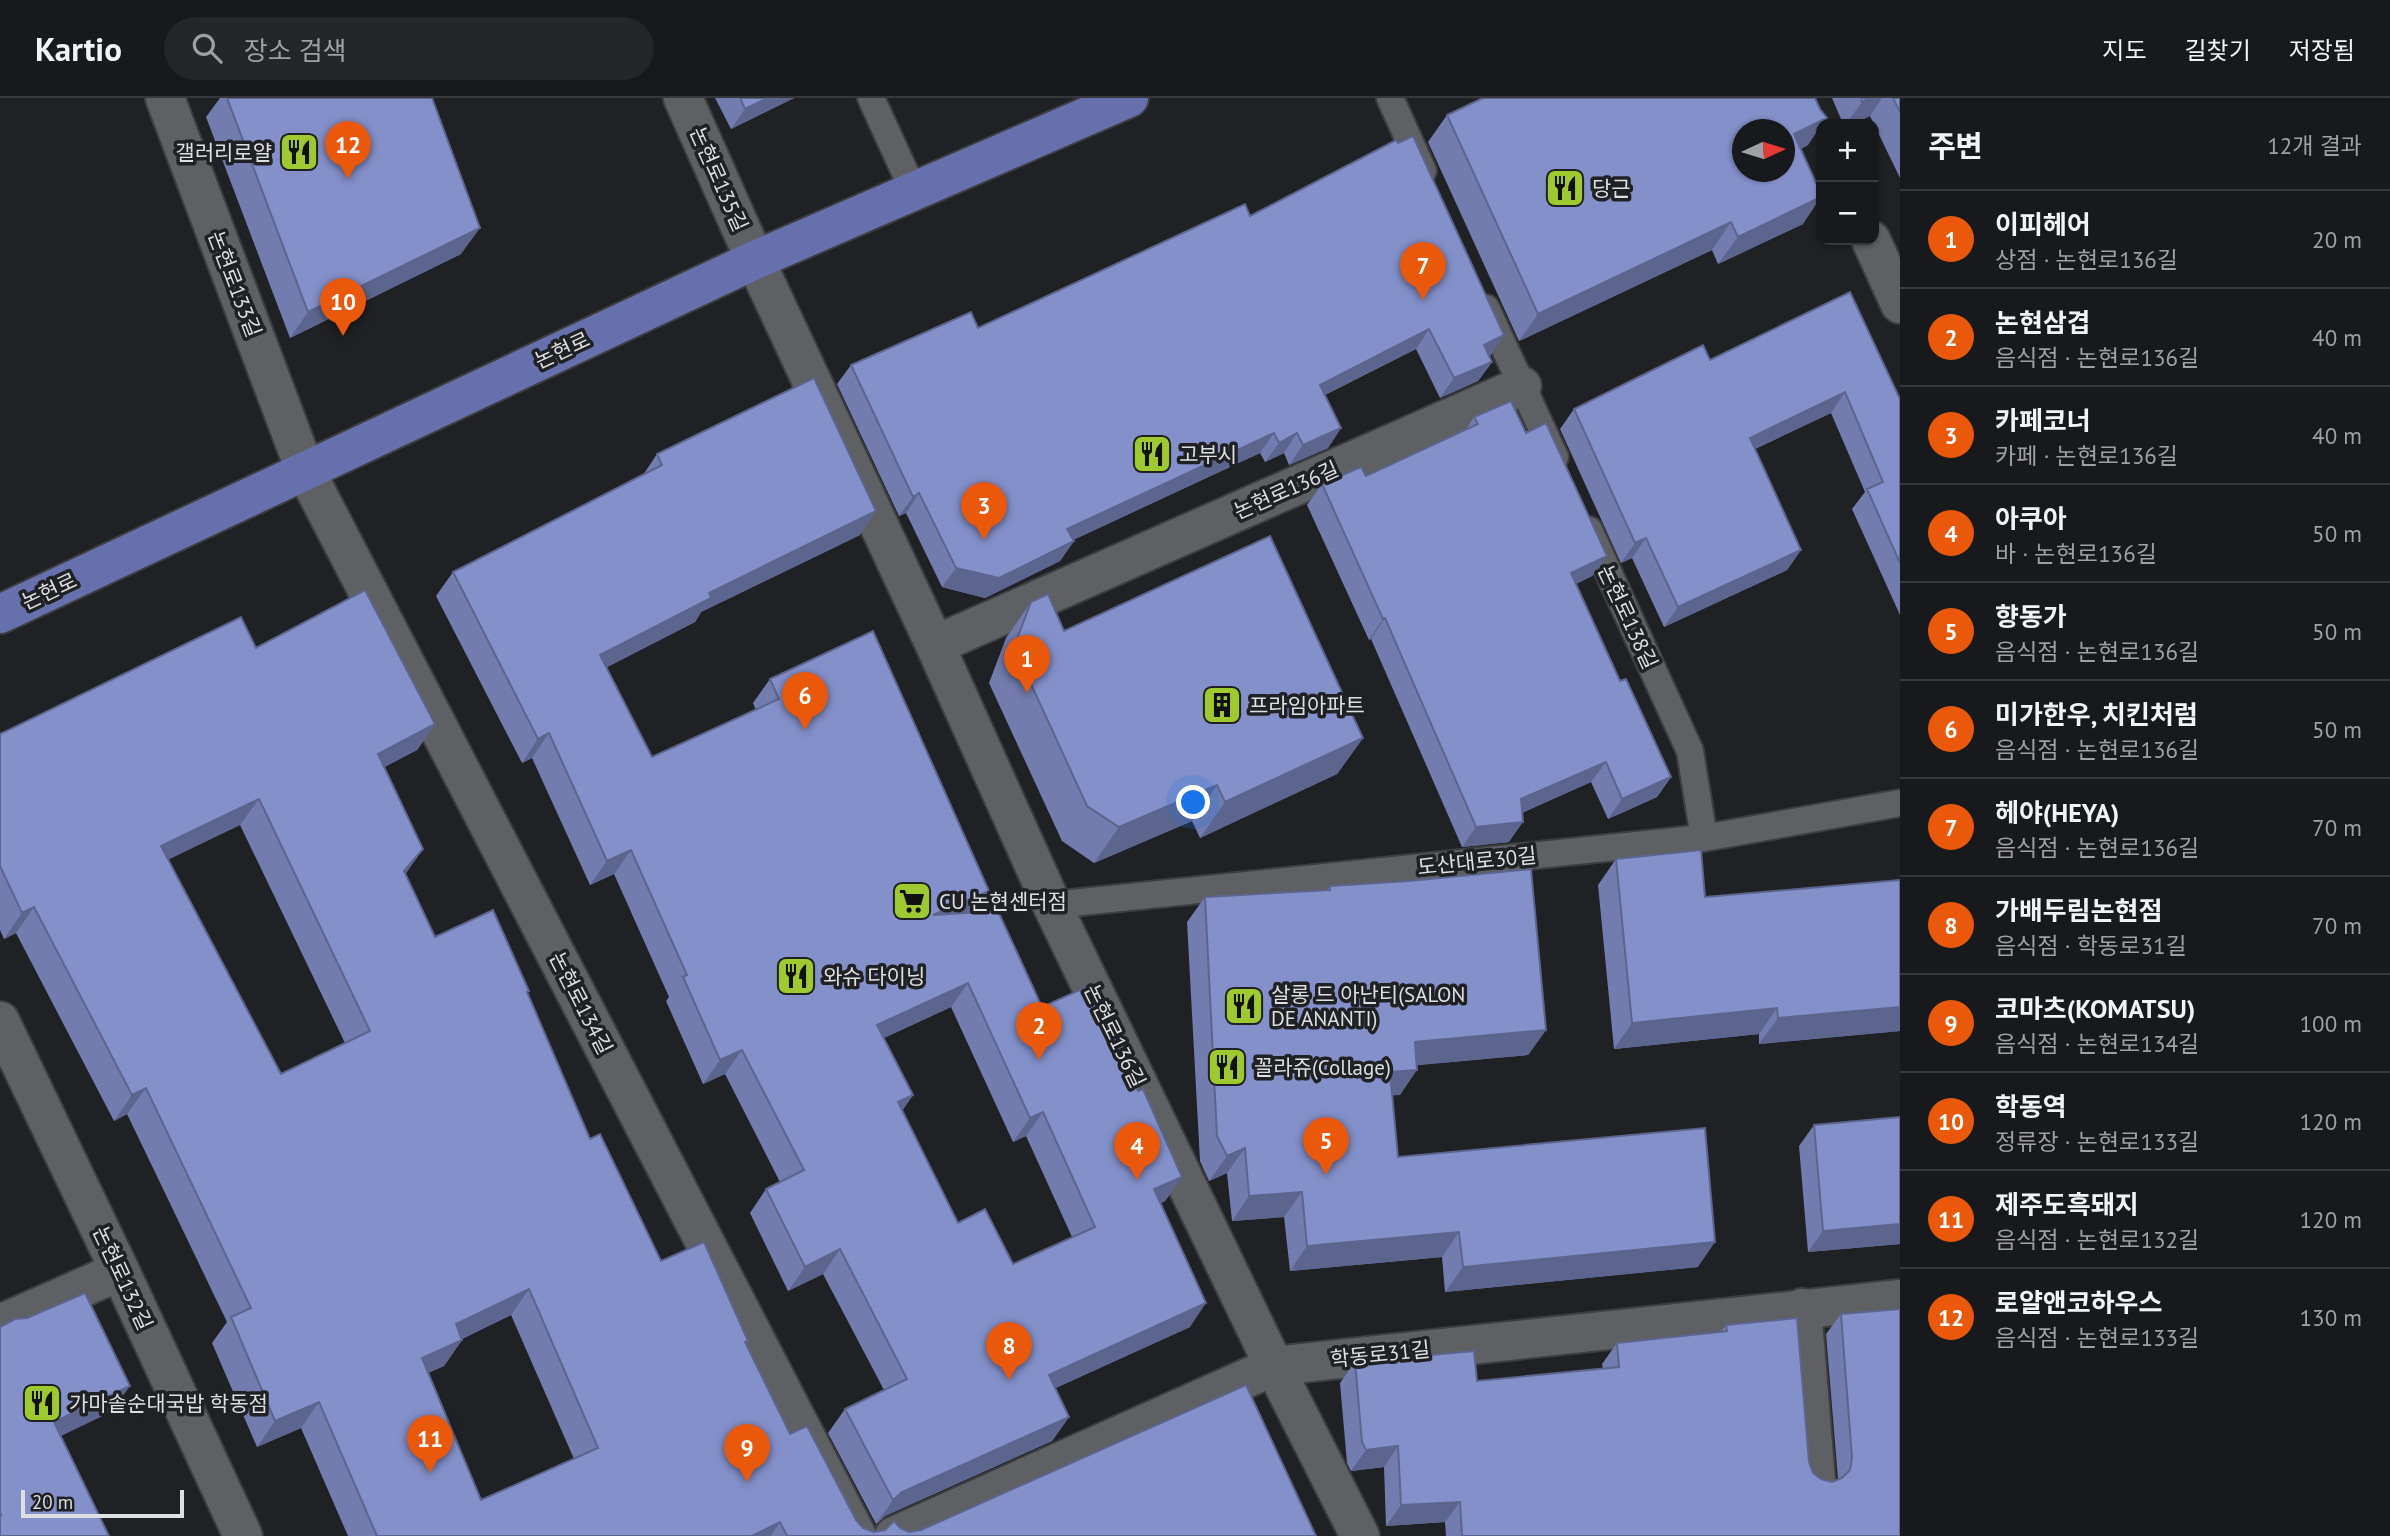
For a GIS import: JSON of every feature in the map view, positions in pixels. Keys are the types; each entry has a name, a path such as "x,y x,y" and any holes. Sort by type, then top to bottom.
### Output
{"main road":[{"name":"논현로","path":"0,614 755,260 1129,98"}],"street":[{"name":"논현로133길","path":"165,98 305,470"},
{"name":"논현로135길","path":"683,98 755,260"},
{"path":"1873,245 1900,304"},
{"name":"논현로136길","path":"755,260 935,645 1052,905 1274,1366 1360,1536"},
{"name":"논현로136길","path":"935,645 1522,386"},
{"name":"논현로134길","path":"305,470 857,1536"},
{"name":"논현로132길","path":"0,1021 243,1536"},
{"path":"0,1324 120,1271"},
{"name":"학동로31길","path":"894,1536 1274,1366 1900,1299"},
{"path":"1802,1308 1816,1481"}],"lane":[{"path":"871,98 914,192"},
{"path":"1390,98 1436,198"},
{"path":"1476,286 1563,474"},
{"name":"논현로138길","path":"1580,512 1690,751 1704,838"},
{"name":"도산대로30길","path":"1052,905 1704,838 1900,803"}],"building":[{"path":"227,98 432,98 480,228 308,312"},
{"path":"740,98 767,98 745,109"},
{"path":"1483,98 1815,98 1827,118 1816,119 1816,123 1795,134 1795,119 1732,119 1732,182 1795,182 1795,136 1816,183 1816,199 1738,237 1731,222 1538,314 1447,115"},
{"path":"1893,98 1900,98 1900,112"},
{"path":"1413,136 1504,335 1484,345 1492,362 1454,378 1429,329 1320,385 1341,428 1303,445 1297,433 1279,443 1274,433 1067,529 1074,541 999,578 956,568 919,493 913,497 851,365 971,312 978,328 1245,204 1250,216 1396,140 1398,143"},
{"path":"1850,292 1900,399 1900,563 1867,489 1883,482 1845,392 1750,438 1801,550 1678,607 1646,538 1635,543 1574,409 1703,345 1710,360"},
{"path":"814,378 876,511 709,593 711,598 600,655 652,757 779,699 770,679 873,631 989,891 933,915 998,911 1042,1007 1091,985 1138,1091 1143,1089 1182,1177 1154,1189 1206,1303 1049,1375 1069,1417 902,1492 893,1500 845,1409 907,1379 840,1249 805,1267 766,1189 804,1170 742,1050 720,1060 683,977 687,975 631,850 607,861 549,733 538,739 453,572 662,465 657,454","holes":["968,983 1030,1118 1043,1112 1095,1227 1013,1264 985,1209 958,1223 898,1102 913,1095 877,1025"]},
{"path":"1511,401 1526,433 1546,423 1607,556 1571,573 1620,681 1626,679 1671,777 1622,799 1606,762 1521,799 1523,822 1476,827 1385,618 1383,619 1322,484 1361,467 1366,476 1478,424 1474,417"},
{"path":"1270,536 1363,738 1225,802 1217,785 1119,827 1087,806 1014,647 1031,602 1048,594 1064,631"},
{"path":"365,590 435,724 378,754 423,849 404,871 435,937 493,910 590,1139 600,1134 661,1261 704,1242 748,1341 745,1342 790,1434 807,1426 856,1520 863,1528 874,1532 885,1530 894,1521 909,1532 921,1530 1246,1385 1316,1536 787,1536 780,1522 752,1536 377,1536 319,1402 275,1421 231,1317 251,1308 146,1088 132,1095 34,907 22,913 0,866 0,734 241,617 256,648","holes":["259,799 370,1031 281,1074 161,846","529,1289 598,1448 481,1500 422,1358 462,1340 456,1324"]},
{"path":"1701,850 1705,897 1900,880 1900,1007 1778,1018 1777,1008 1632,1023 1616,859"},
{"path":"1531,869 1546,1030 1415,1042 1417,1070 1390,1072 1398,1157 1705,1128 1715,1242 1463,1267 1459,1232 1307,1246 1302,1192 1249,1196 1245,1148 1227,1156 1217,1136 1205,897 1330,890 1330,886"},
{"path":"1900,1117 1900,1224 1823,1231 1814,1125"},
{"path":"85,1293 130,1386 54,1422 109,1536 0,1536 0,1327"},
{"path":"1900,1309 1900,1536 1462,1536 1460,1502 1401,1505 1398,1446 1366,1450 1362,1442 1355,1362 1474,1351 1477,1381 1619,1367 1617,1343 1727,1331 1726,1325 1797,1318 1809,1462 1813,1473 1832,1482 1842,1478 1850,1470 1852,1458 1841,1314"}],"place":[{"name":"갤러리로얄","path":"299,152"},
{"name":"로얄앤코하우스","path":"348,179"},
{"name":"당근","path":"1565,188"},
{"name":"헤야(HEYA)","path":"1423,300"},
{"name":"학동역","path":"343,336"},
{"name":"고부시","path":"1152,454"},
{"name":"카페코너","path":"984,540"},
{"name":"이피헤어","path":"1027,693"},
{"name":"프라임아파트","path":"1222,705"},
{"name":"미가한우, 치킨처럼","path":"805,730"},
{"name":"CU 논현센터점","path":"912,901"},
{"name":"와슈 다이닝","path":"796,976"},
{"name":"살롱 드 아난티(SALON DE ANANTI)","path":"1244,1006"},
{"name":"논현삼겹","path":"1039,1060"},
{"name":"꼴라쥬(Collage)","path":"1227,1067"},
{"name":"향동가","path":"1326,1175"},
{"name":"아쿠아","path":"1137,1180"},
{"name":"가배두림논현점","path":"1009,1380"},
{"name":"가마솥순대국밥 학동점","path":"42,1403"},
{"name":"제주도흑돼지","path":"430,1473"},
{"name":"코마츠(KOMATSU)","path":"747,1482"}]}
